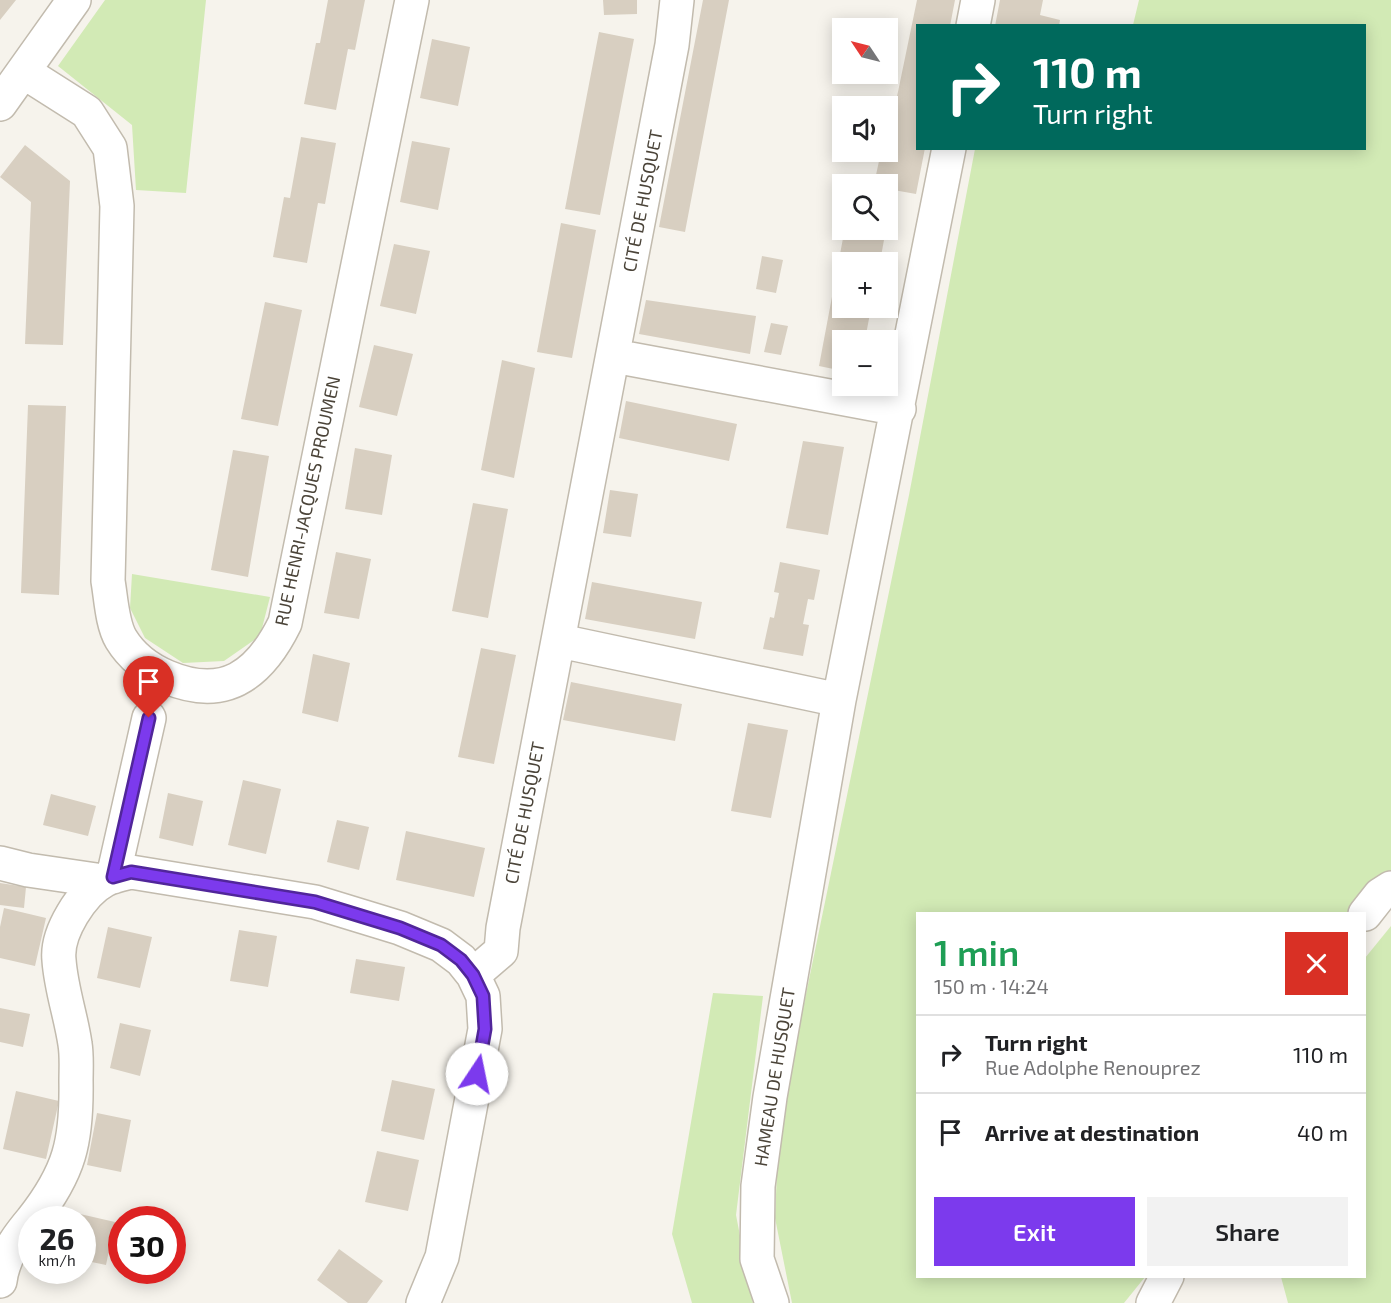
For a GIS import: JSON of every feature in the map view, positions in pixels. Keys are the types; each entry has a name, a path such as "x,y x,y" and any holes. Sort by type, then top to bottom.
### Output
{"street":[{"path":"0,104 74,0"},
{"name":"RUE HENRI-JACQUES PROUMEN","path":"24,72 87,112 110,148 117,206 108,581 120,638 138,660 161,674 189,686 223,686 250,671 272,649 285,623 412,0"},
{"name":"CITÉ DE HUSQUET","path":"473,975 501,951 502,928 560,641 672,45 677,0"},
{"path":"973,24 978,0"},
{"path":"560,641 840,700 949,150"},
{"path":"614,356 898,409"},
{"name":"HAMEAU DE HUSQUET","path":"772,1303 757,1259 758,1186 770,1097 811,851 840,700"},
{"path":"43,1206 54,1192 66,1164 77,1114 75,1044 66,1008 58,957 68,920 81,902 108,879 149,718"},
{"path":"0,863 28,870 108,879 131,872 315,902 400,928 441,945 461,960 473,975 483,996 485,1029 442,1257 423,1303"},
{"path":"1366,913 1380,895 1391,888"},
{"path":"0,1281 2,1264 18,1237"},
{"path":"1153,1303 1166,1278"},
{"path":"0,1289 2,1303"}],"green space":[{"path":"105,0 206,0 186,193 136,190 132,125 58,66"},
{"path":"1139,0 1391,0 1391,870 1383,873 1347,912 916,912 916,1278 1144,1278 1124,1303 792,1303 775,1218 779,1125 909,495 975,150 1366,150 1366,24 1133,24"},
{"path":"132,574 270,597 260,636 224,661 183,663 145,638 130,608"},
{"path":"1391,926 1391,1303 1288,1303 1281,1278 1366,1278 1366,957"},
{"path":"713,993 763,996 736,1215 753,1303 692,1303 672,1234"}],"building":[{"path":"0,0 16,0 0,20"},
{"path":"328,0 365,0 355,50 348,49 336,110 304,104 316,43 320,43"},
{"path":"603,0 637,0 637,14 604,15"},
{"path":"703,0 729,0 685,232 659,227"},
{"path":"917,0 955,0 950,24 916,24 916,150 925,150 916,194 898,191 898,174 876,174 879,162 898,162 897,96"},
{"path":"1000,0 1043,0 1040,15 1060,20 1059,24 995,24"},
{"path":"599,32 634,39 600,215 565,209"},
{"path":"432,39 470,47 458,106 420,98"},
{"path":"301,137 336,143 325,204 318,203 307,263 273,257 284,197 290,198"},
{"path":"412,141 450,148 438,210 400,202"},
{"path":"25,145 70,181 63,345 25,344 31,202 0,177"},
{"path":"561,223 596,230 572,358 537,352"},
{"path":"843,240 884,240 882,252 840,252"},
{"path":"394,244 430,251 416,314 380,306"},
{"path":"762,256 783,260 776,293 756,289"},
{"path":"832,297 832,318 869,318 867,330 832,330 832,369 819,366"},
{"path":"646,300 756,316 750,354 639,334"},
{"path":"265,302 302,310 278,426 241,419"},
{"path":"771,323 788,326 781,355 764,352"},
{"path":"374,345 413,354 397,416 359,407"},
{"path":"502,360 535,368 514,478 481,470"},
{"path":"626,401 737,424 729,461 619,438"},
{"path":"28,405 66,406 59,595 21,593"},
{"path":"803,441 844,447 828,535 786,528"},
{"path":"355,448 392,455 382,515 345,509"},
{"path":"233,450 269,456 248,577 211,570"},
{"path":"610,490 638,494 631,537 603,533"},
{"path":"473,503 508,509 488,618 452,611"},
{"path":"336,552 371,559 359,619 324,613"},
{"path":"780,562 820,570 814,600 808,599 803,624 809,625 803,656 763,649 770,617 774,618 779,593 774,592"},
{"path":"592,582 702,602 695,639 585,619"},
{"path":"481,648 516,655 494,764 458,757"},
{"path":"313,654 350,663 338,722 302,713"},
{"path":"571,682 682,704 675,741 563,720"},
{"path":"748,723 788,730 771,818 731,811"},
{"path":"243,780 281,789 266,854 228,845"},
{"path":"168,793 203,801 193,846 159,838"},
{"path":"51,794 96,806 88,836 43,825"},
{"path":"337,820 369,827 359,870 327,862"},
{"path":"406,831 485,848 474,897 396,880"},
{"path":"0,883 26,887 24,908 0,905"},
{"path":"4,908 46,918 35,966 0,958 0,927"},
{"path":"108,927 152,937 140,988 97,978"},
{"path":"239,930 277,936 268,987 230,981"},
{"path":"356,959 405,967 399,1001 350,993"},
{"path":"0,1008 30,1014 23,1047 0,1042"},
{"path":"120,1023 151,1030 140,1076 110,1068"},
{"path":"392,1080 435,1089 424,1140 381,1131"},
{"path":"16,1091 59,1101 46,1159 3,1149"},
{"path":"97,1113 131,1120 121,1172 87,1165"},
{"path":"377,1151 419,1160 408,1211 365,1202"},
{"path":"96,1218 108,1220 106,1265 96,1263"},
{"path":"339,1249 383,1281 367,1303 348,1303 317,1280"}],"route":[{"path":"149,718 113,877 131,872 315,902 400,928 441,945 461,960 473,975 483,996 485,1029 477,1074"}]}
